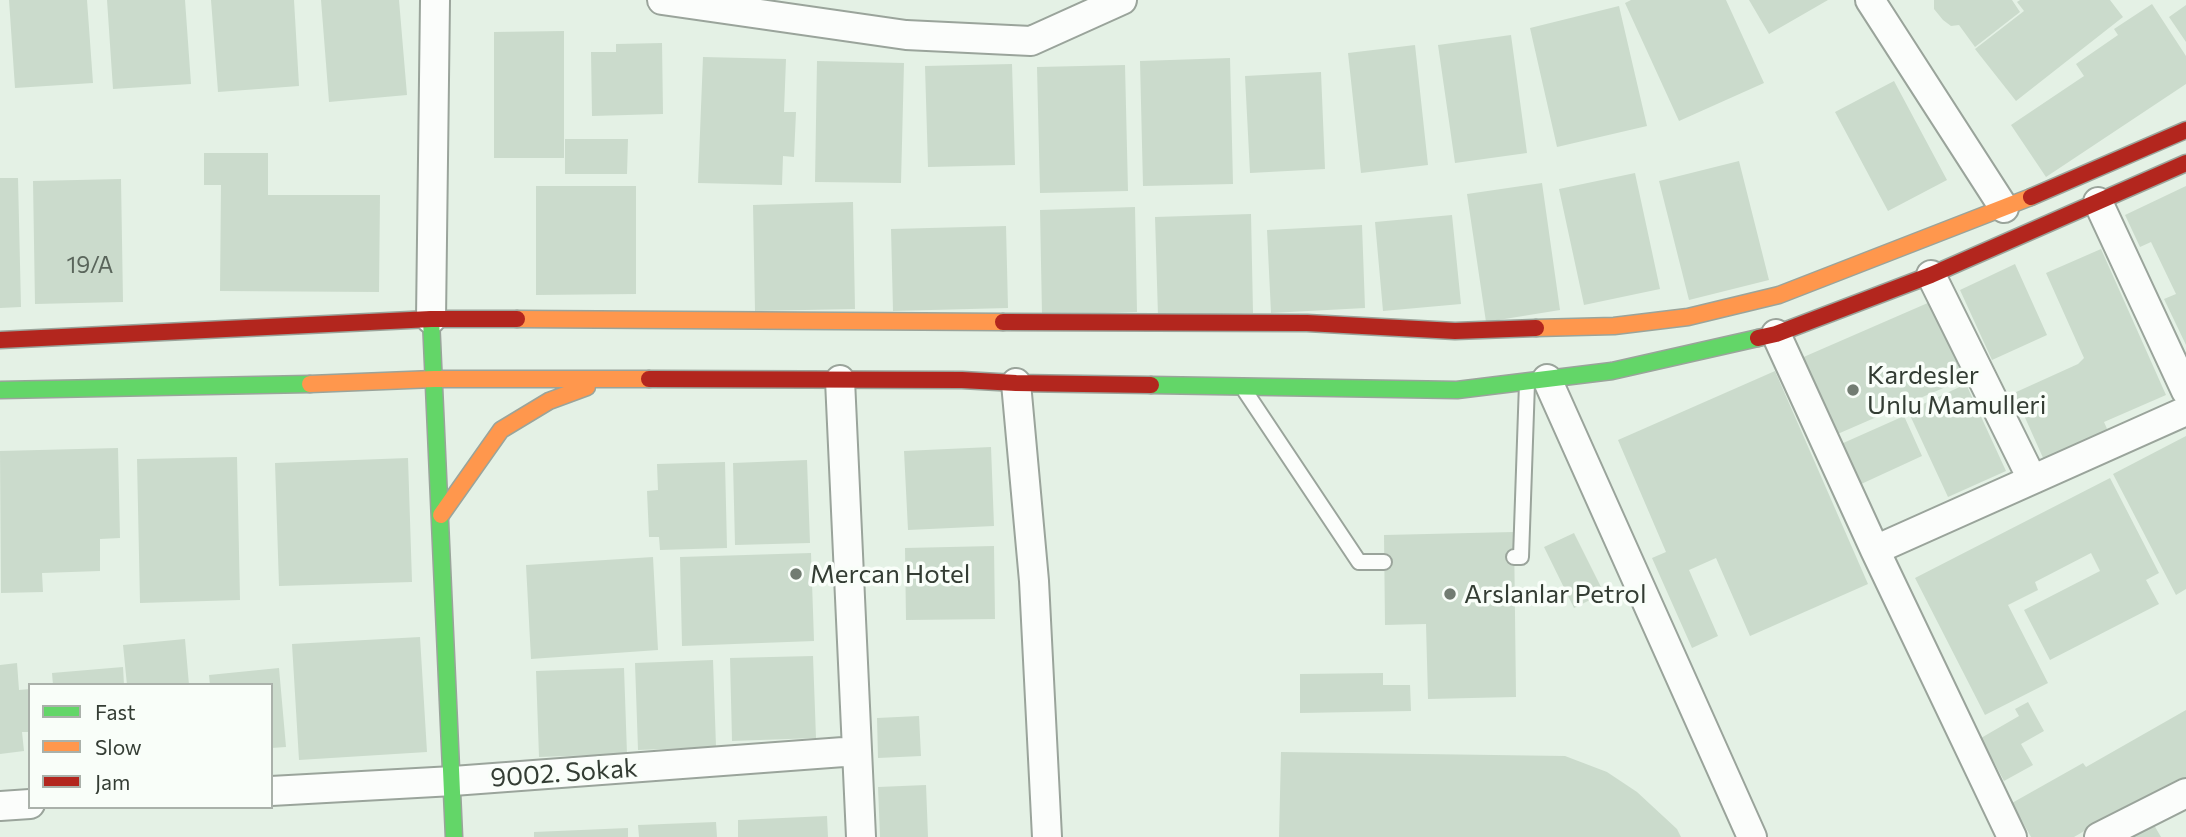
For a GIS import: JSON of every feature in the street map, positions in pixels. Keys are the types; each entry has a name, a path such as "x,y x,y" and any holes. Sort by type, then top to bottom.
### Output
{"main road":[{"path":"0,340 431,319 1307,323 1454,331 1614,326 1688,317 1779,295 2004,208 2186,130"},
{"path":"0,390 435,379 962,380 1457,390 1612,371 1776,334 1931,275 2186,163"},
{"path":"431,319 454,837"},
{"path":"441,515 501,430 549,401 604,380"}],"street":[{"path":"431,319 435,0"},
{"path":"662,0 906,35 1031,41 1122,0"},
{"path":"1870,0 2004,208"},
{"path":"2098,202 2186,391"},
{"path":"1931,275 2032,480"},
{"path":"1776,334 1875,550 2012,837"},
{"path":"840,380 861,837"},
{"path":"1537,380 1752,837"},
{"path":"1016,383 1034,581 1047,837"},
{"path":"1875,550 2186,411"},
{"name":"9002. Sokak","path":"273,791 453,782 857,751"},
{"path":"2099,837 2186,793"},
{"path":"0,806 28,804"}],"lane":[{"path":"1514,558 1521,557 1537,380"},
{"path":"1242,386 1359,562 1384,562"}],"building":[{"path":"9,0 87,0 93,83 15,88"},
{"path":"107,0 185,0 191,84 113,89"},
{"path":"211,0 294,0 299,86 218,92"},
{"path":"321,0 399,0 407,95 329,102"},
{"path":"1631,0 1726,0 1764,83 1679,121 1625,3"},
{"path":"1749,0 1828,0 1769,34"},
{"path":"1934,0 2012,0 2020,12 1975,47 1959,25 1951,26 1943,20 1934,9"},
{"path":"2110,0 2123,17 2016,101 1975,49 2024,11 2017,2"},
{"path":"2152,4 2186,56 2186,84 2046,177 2011,125 2084,76 2076,64 2118,35 2114,29"},
{"path":"2186,5 2186,42 2169,17"},
{"path":"1619,6 1647,126 1557,147 1530,28"},
{"path":"564,31 564,158 494,158 494,32"},
{"path":"1511,35 1527,153 1455,163 1438,45"},
{"path":"662,43 663,114 592,116 591,52 616,52 616,44"},
{"path":"1415,45 1428,165 1361,173 1348,53"},
{"path":"703,57 786,59 784,112 796,112 794,157 783,156 782,185 698,183"},
{"path":"1230,58 1233,184 1143,186 1140,61"},
{"path":"817,61 904,63 901,183 815,182"},
{"path":"1012,64 1015,165 928,167 925,66"},
{"path":"1125,65 1128,191 1040,193 1037,67"},
{"path":"1321,72 1325,169 1250,173 1245,76"},
{"path":"1894,81 1947,180 1888,211 1835,112"},
{"path":"565,139 628,139 627,174 565,174"},
{"path":"204,153 268,153 268,195 380,195 379,292 220,291 221,185 204,185"},
{"path":"1739,161 1769,280 1689,300 1659,181"},
{"path":"1635,173 1660,289 1584,305 1559,189"},
{"path":"0,178 18,178 21,307 0,308"},
{"path":"121,179 123,302 35,304 33,181"},
{"path":"1542,183 1560,310 1486,322 1467,194"},
{"path":"536,186 636,186 636,294 536,295"},
{"path":"2186,186 2186,345 2164,299 2176,294 2151,242 2140,247 2125,215"},
{"path":"853,202 855,309 755,311 753,205"},
{"path":"1135,207 1137,312 1042,315 1040,210"},
{"path":"1251,214 1253,313 1158,316 1155,217"},
{"path":"1452,215 1461,304 1383,311 1375,222"},
{"path":"1362,225 1365,308 1271,313 1267,230"},
{"path":"1006,226 1008,308 893,311 891,229"},
{"path":"2101,249 2166,395 2104,422 2108,431 2044,460 2014,393 2078,364 2084,358 2046,273"},
{"path":"2015,264 2047,335 1992,360 1960,290"},
{"path":"1930,302 1964,379 1833,436 1799,359"},
{"path":"1775,371 1868,584 1750,636 1716,558 1689,570 1718,636 1692,648 1652,558 1666,552 1618,440"},
{"path":"1966,384 2006,471 1948,497 1908,411"},
{"path":"1904,416 1922,456 1859,485 1841,444"},
{"path":"2186,436 2186,589 2176,595 2113,474"},
{"path":"991,447 994,526 908,530 904,451"},
{"path":"118,448 120,538 100,539 100,571 42,573 43,592 1,593 0,451"},
{"path":"237,457 240,600 140,603 137,459"},
{"path":"408,458 412,582 279,586 275,463"},
{"path":"807,460 810,543 735,545 733,463"},
{"path":"725,462 727,548 660,550 659,537 649,537 647,491 658,490 657,464"},
{"path":"2110,478 2159,573 2146,580 2159,604 2050,660 2024,610 2100,571 2091,553 2035,582 2038,590 2008,605 2048,683 1985,715 1915,578"},
{"path":"1514,532 1516,697 1428,699 1426,624 1385,625 1384,535"},
{"path":"1574,533 1604,593 1574,608 1544,547"},
{"path":"994,546 995,619 906,620 905,548"},
{"path":"811,553 814,641 682,646 680,557"},
{"path":"653,557 658,650 531,659 526,565"},
{"path":"420,637 427,752 299,760 292,644"},
{"path":"185,639 189,683 127,683 123,645"},
{"path":"813,656 816,738 732,741 730,658"},
{"path":"713,660 716,747 638,750 635,663"},
{"path":"17,663 19,690 28,689 28,732 22,732 24,751 0,754 0,665"},
{"path":"123,667 124,683 53,683 52,673"},
{"path":"279,668 286,747 273,748 273,683 210,683 209,675"},
{"path":"624,668 627,754 539,757 536,671"},
{"path":"1383,673 1383,685 1410,685 1411,711 1300,713 1300,674"},
{"path":"2028,702 2044,731 2021,744 2033,765 2004,781 1981,738 2019,716 2015,709"},
{"path":"2186,710 2186,790 2093,826 2074,837 2031,837 2012,803 2083,763 2086,767"},
{"path":"919,716 921,756 878,758 877,718"},
{"path":"1281,752 1565,756 1607,772 1637,792 1677,829 1681,837 1279,837"},
{"path":"926,785 928,837 880,837 878,787"},
{"path":"827,816 828,837 738,837 738,820"},
{"path":"716,822 717,837 639,837 638,825"},
{"path":"2154,825 2161,837 2133,837"},
{"path":"628,828 628,837 534,837 534,832"}],"traffic: fast":[{"path":"431,319 454,837"},
{"path":"1151,385 1457,390 1612,371 1758,338"},
{"path":"0,390 310,384"}],"traffic: slow":[{"path":"1536,328 1614,326 1688,317 1779,295 2031,197"},
{"path":"517,319 1003,322"},
{"path":"310,384 434,379 649,379"},
{"path":"441,515 501,430 549,401 587,387"}],"traffic: jam":[{"path":"2031,197 2186,130"},
{"path":"1758,338 1776,334 1931,275 2186,163"},
{"path":"0,340 431,319 517,319"},
{"path":"1003,322 1307,323 1455,331 1536,328"},
{"path":"649,379 962,380 1151,385"}],"place":[{"name":"Kardesler Unlu Mamulleri","path":"1853,390"},
{"name":"Mercan Hotel","path":"796,574"},
{"name":"Arslanlar Petrol","path":"1450,594"}]}
